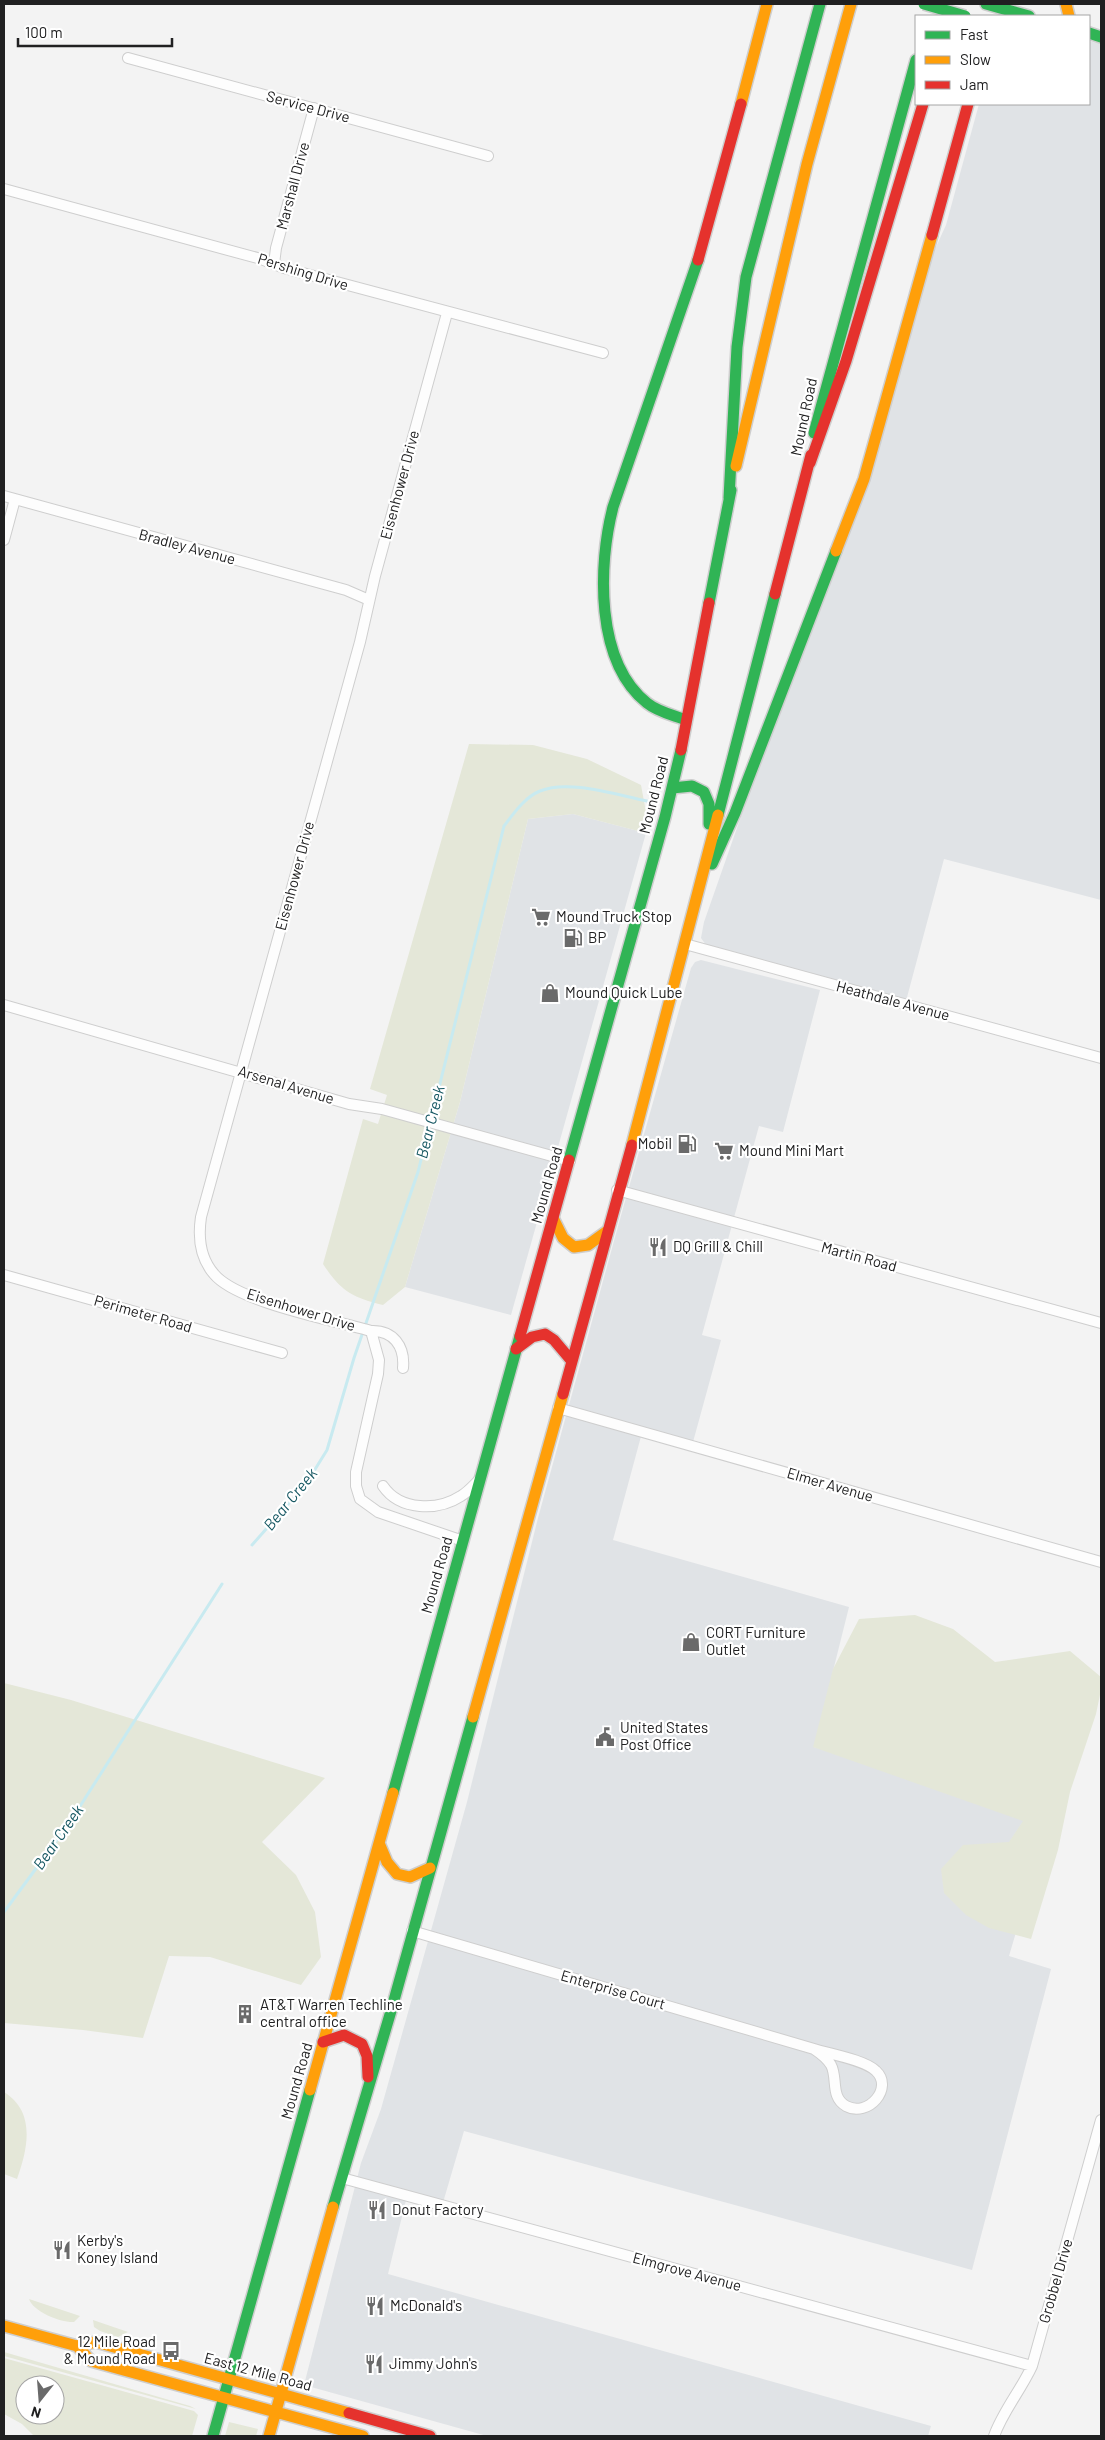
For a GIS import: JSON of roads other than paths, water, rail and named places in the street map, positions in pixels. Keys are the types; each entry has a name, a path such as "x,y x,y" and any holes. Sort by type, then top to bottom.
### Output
{"main road":[{"path":"686,720 647,702 631,685 622,669 613,646 604,604 604,547 609,520 623,477 694,275 767,4"},
{"path":"729,498 737,347 746,277 820,4"},
{"name":"Mound Road","path":"212,2436 570,1161 672,788 729,498 807,164 851,4"},
{"path":"924,4 962,15"},
{"path":"992,8 1024,15"},
{"name":"Mound Road","path":"269,2436 369,2088 685,944 810,462 817,418 915,64"},
{"path":"810,462 846,361 923,105"},
{"name":"Mound Road","path":"697,897 735,813 864,479 968,105"},
{"path":"672,788 688,784 701,788 707,794 711,807 705,864"},
{"path":"553,1218 563,1239 575,1247 590,1246 606,1232"},
{"path":"516,1349 532,1337 538,1334 545,1334 554,1340 570,1359"},
{"path":"379,1843 387,1865 396,1875 406,1878 415,1877 430,1868"},
{"path":"323,2042 344,2035 362,2044 367,2056 369,2088"},
{"name":"East 12 Mile Road","path":"4,2326 76,2346 96,2342 430,2436"},
{"name":"East 12 Mile Road","path":"76,2346 91,2361 363,2436"}],"street":[{"name":"Service Drive","path":"128,58 488,156"},
{"name":"Marshall Drive","path":"274,264 276,248 314,108"},
{"name":"Pershing Drive","path":"4,189 447,313 603,353"},
{"name":"Eisenhower Drive","path":"403,1368 403,1352 396,1340 382,1331 371,1331 261,1300 233,1288 214,1275 202,1255 200,1239 201,1216 447,313"},
{"name":"Bradley Avenue","path":"4,496 346,590 370,600"},
{"path":"4,540 15,499"},
{"name":"Heathdale Avenue","path":"685,944 1101,1058"},
{"name":"Arsenal Avenue","path":"4,1005 242,1071 349,1104 382,1109 570,1161"},
{"name":"Martin Road","path":"617,1190 1101,1323"},
{"name":"Perimeter Road","path":"4,1275 282,1353"},
{"name":"Eisenhower Drive","path":"371,1331 379,1360 378,1374 356,1472 357,1493 365,1504 378,1512 463,1541"},
{"name":"Elmer Avenue","path":"558,1408 1101,1562"},
{"path":"383,1486 388,1493 411,1506 438,1505 461,1496 479,1480"},
{"name":"Enterprise Court","path":"412,1930 814,2049 866,2065 877,2072 881,2086 872,2104 864,2109 855,2109 840,2102 832,2067 824,2056 814,2049"},
{"name":"Grobbel Drive","path":"994,2436 998,2425 1019,2394 1032,2366 1101,2120"},
{"name":"Elmgrove Avenue","path":"342,2178 1032,2366"}],"waterway":[{"name":"Bear Creek","path":"252,1545 306,1484 327,1450 354,1358 418,1172 504,826 529,797 540,791 552,788 578,787 593,789 647,801"},
{"name":"Bear Creek","path":"4,1912 68,1825 222,1584"}],"place":[{"name":"Mound Truck Stop","path":"541,917"},
{"name":"BP","path":"573,938"},
{"name":"Mound Quick Lube","path":"550,993"},
{"name":"Mobil","path":"687,1144"},
{"name":"Mound Mini Mart","path":"724,1151"},
{"name":"DQ Grill & Chill","path":"658,1247"},
{"name":"CORT Furniture Outlet","path":"691,1642"},
{"name":"United States Post Office","path":"605,1737"},
{"name":"AT&T Warren Techline central office","path":"245,2014"},
{"name":"Donut Factory","path":"377,2210"},
{"name":"Kerby's Koney Island","path":"62,2250"},
{"name":"McDonald's","path":"375,2306"},
{"name":"12 Mile Road & Mound Road","path":"171,2351"},
{"name":"Jimmy John's","path":"374,2364"}]}
